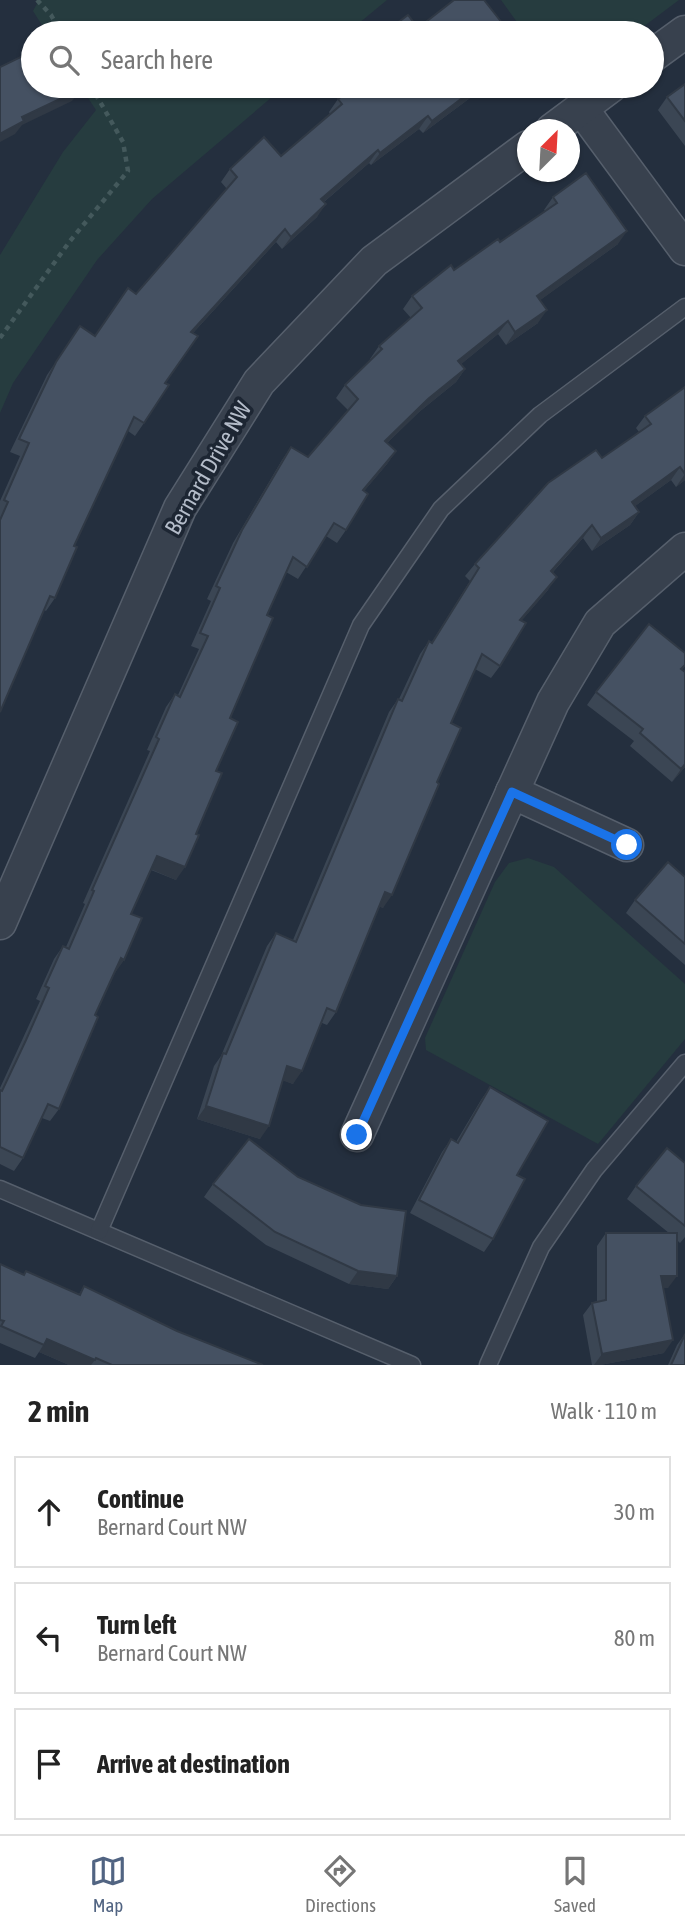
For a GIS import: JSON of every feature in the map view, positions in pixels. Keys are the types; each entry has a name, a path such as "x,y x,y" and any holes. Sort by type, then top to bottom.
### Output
{"street":[{"path":"664,47 685,32"},
{"path":"566,119 595,98"},
{"path":"581,108 685,249"},
{"name":"Bernard Drive NW","path":"0,923 180,508 259,382 374,261 517,154"},
{"path":"357,1135 553,702 600,623 683,556"},
{"path":"512,792 627,845"}],"lane":[{"path":"99,1231 361,625 441,509 540,415 685,307"},
{"path":"488,1365 541,1247 594,1170 685,1063"},
{"path":"0,1189 412,1365"}],"path":[{"path":"37,0 54,21"},
{"path":"0,338 70,242 128,171 124,142 98,98"}],"green space":[{"path":"39,0 387,0 362,21 39,21 33,11"},
{"path":"501,0 679,0 651,21 516,21"},
{"path":"88,98 271,98 152,199 97,260 13,383 0,413 0,255 63,152 96,110"},
{"path":"528,858 554,867 685,984 685,1039 598,1144 426,1050 425,1038 495,882 509,863"}],"building":[{"path":"454,0 484,0 501,21 427,21"},
{"path":"408,15 413,21 400,21"},
{"path":"21,57 21,98 62,98 22,117 24,121 0,134 0,67"},
{"path":"685,84 685,121 667,97"},
{"path":"462,98 432,121 428,116 380,153 378,150 321,199 326,204 291,237 285,229 191,332 198,336 165,383 169,385 144,423 134,417 74,546 77,547 55,598 50,596 0,712 0,520 8,502 4,500 29,443 19,439 56,362 80,326 95,336 128,288 136,294 237,177 230,169 264,137 281,156 342,104 338,99"},
{"path":"586,173 627,231 537,296 547,310 515,332 508,321 458,361 465,369 428,399 385,441 396,451 363,490 368,494 346,530 334,523 307,567 293,557 267,615 273,618 230,718 238,722 216,771 222,773 185,867 157,856 131,914 142,918 124,960 121,958 95,1015 98,1017 59,1109 48,1104 23,1158 0,1147 0,1090 2,1091 49,988 45,986 63,946 69,949 94,891 92,890 159,739 156,737 175,694 180,697 208,636 200,633 220,588 216,586 242,530 291,447 308,457 358,399 345,385 382,349 379,346 422,308 412,296 451,265 454,270 557,203 553,197 574,182 580,182 580,177"},
{"path":"685,387 685,474 680,467 632,502 639,512 601,538 592,525 551,571 557,577 520,620 526,623 500,666 482,654 451,723 461,728 392,895 385,892 336,1012 327,1008 302,1071 287,1066 269,1126 206,1106 223,1053 226,1054 276,933 296,942 398,699 402,701 429,641 432,643 479,568 475,564 548,483 596,450 602,458 651,424 645,416"},
{"path":"649,624 685,653 685,665 681,669 685,672 685,764 681,769 640,733 643,729 596,692"},
{"path":"668,862 685,877 685,944 635,900"},
{"path":"490,1087 548,1121 517,1175 525,1179 493,1239 419,1200 451,1139 458,1143"},
{"path":"249,1139 298,1177 361,1205 406,1211 397,1276 358,1271 275,1232 213,1184"},
{"path":"667,1148 685,1163 685,1226 636,1186"},
{"path":"606,1233 677,1233 677,1276 661,1276 673,1340 602,1354 592,1303 606,1300"},
{"path":"0,1264 24,1275 26,1271 80,1295 84,1286 177,1331 263,1365 112,1365 47,1339 44,1345 1,1326 4,1321 0,1320"},
{"path":"685,1334 685,1365 671,1365"}],"route":[{"path":"357,1135 512,792 627,845"}]}
